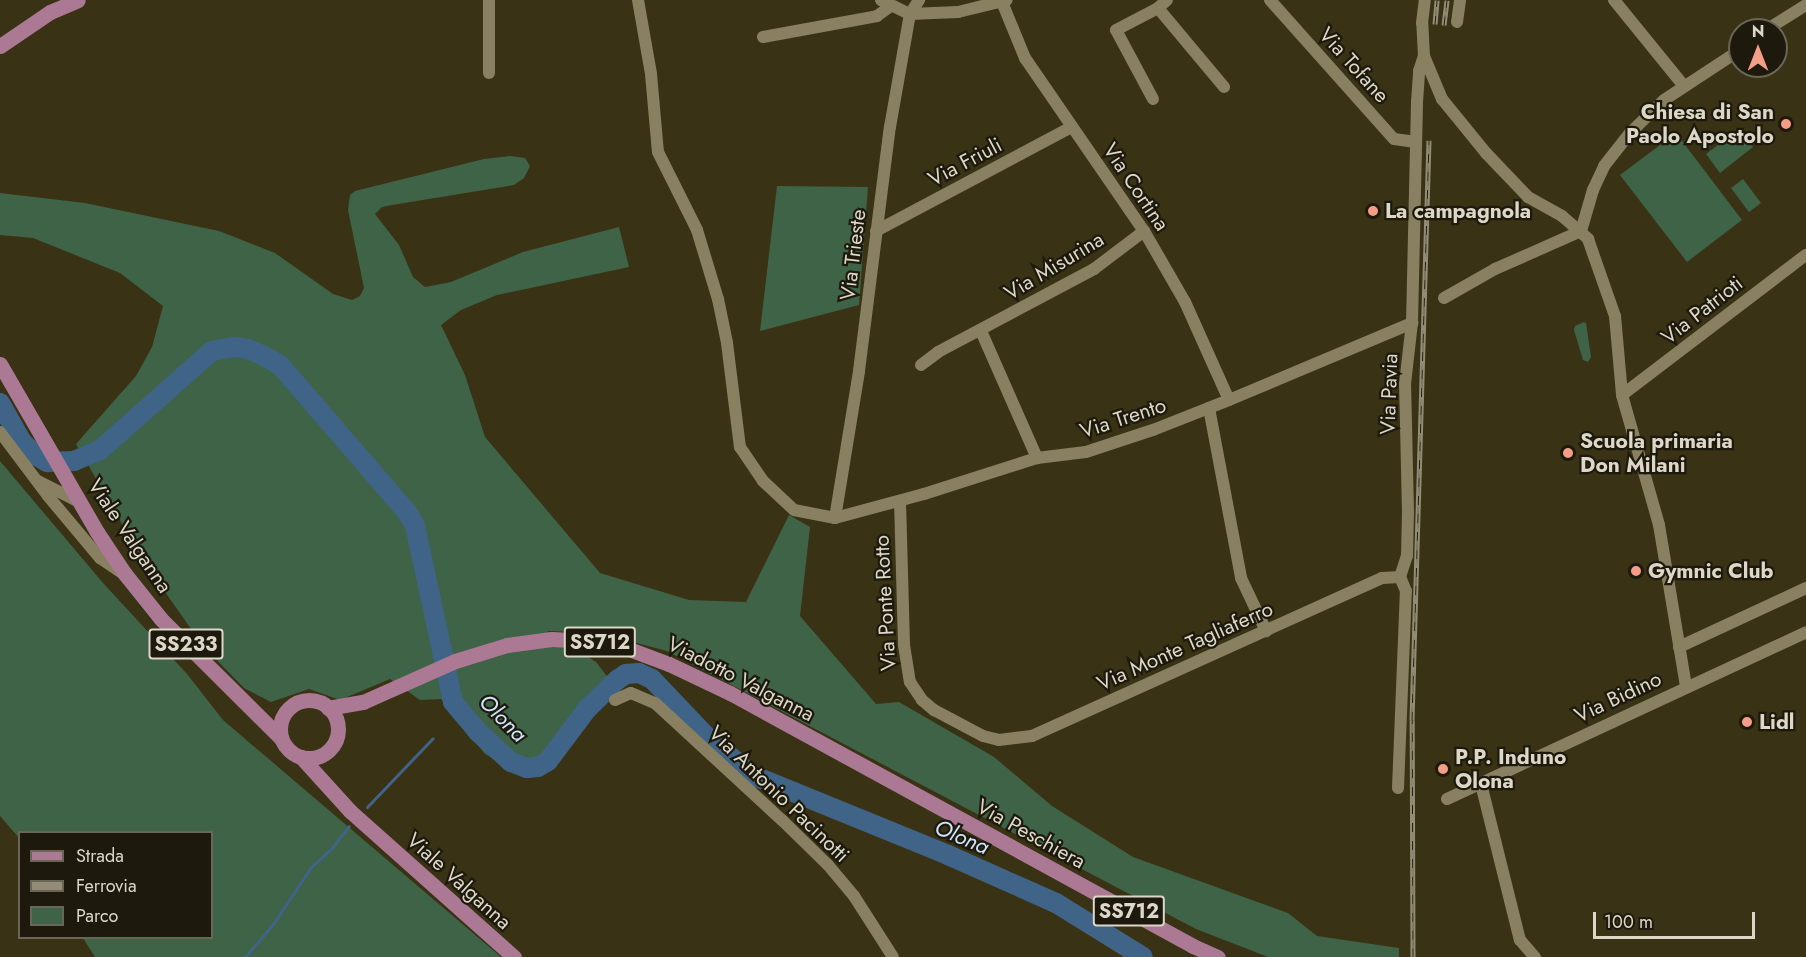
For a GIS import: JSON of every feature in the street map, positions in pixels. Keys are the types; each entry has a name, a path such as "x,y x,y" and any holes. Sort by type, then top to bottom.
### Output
{"main road":[{"path":"0,46 50,12 78,0"},
{"name":"Viale Valganna","path":"0,364 80,503 125,574 161,619 251,711 281,738"},
{"name":"Viadotto Valganna","path":"363,702 454,661 492,648 540,639 589,640 621,646 669,663 825,745"},
{"path":"305,700 318,701 328,708 338,726 336,739 324,754 313,758 301,757 291,752 281,738 280,725 284,713 293,704 305,700"},
{"name":"SS712","path":"328,708 363,702"},
{"name":"SS712","path":"338,726 363,702"},
{"path":"251,711 264,714 284,713"},
{"name":"Via Peschiera","path":"825,745 1193,946 1218,957"},
{"path":"324,754 326,786"},
{"name":"Viale Valganna","path":"301,757 326,786 514,957"}],"street":[{"path":"489,0 489,73"},
{"path":"638,0 651,75 658,152 697,230 718,299 727,343 740,447 763,481 794,510 835,518"},
{"name":"Via Trieste","path":"835,518 859,371 890,127 910,14 919,0"},
{"name":"Via Tofane","path":"1270,0 1394,139 1416,141"},
{"name":"Via Pavia","path":"1398,788 1406,591 1400,577 1407,556 1406,384 1412,322 1416,141 1419,70 1424,56 1422,23 1425,0"},
{"path":"1457,22 1460,0"},
{"path":"1614,0 1684,86"},
{"path":"763,38 877,16 886,3 910,14 958,12 1005,1"},
{"name":"Via Cortina","path":"1005,1 1025,58 1146,235 1185,303 1228,400"},
{"path":"1153,99 1116,30 1162,4 1224,87"},
{"path":"1785,18 1806,5"},
{"path":"1424,56 1442,99 1486,153 1528,197 1562,216 1588,239 1615,316 1622,395 1659,525 1686,687"},
{"path":"1444,298 1496,269 1581,231 1593,190 1604,166 1650,112 1684,86 1728,58"},
{"name":"Via Friuli","path":"876,231 1072,127"},
{"name":"Via Misurina","path":"921,365 938,352 1094,269 1146,235"},
{"name":"Via Patrioti","path":"1622,395 1806,255"},
{"name":"Via Trento","path":"835,518 900,501 1036,458 1086,452 1209,408 1412,322"},
{"path":"981,330 1036,458"},
{"path":"1209,408 1241,578 1266,631"},
{"path":"0,432 100,558 125,574"},
{"path":"38,481 80,503"},
{"name":"Via Ponte Rotto","path":"900,501 907,676 917,695 927,705 983,736"},
{"name":"Via Monte Tagliaferro","path":"983,736 1007,741 1032,736 1382,578 1400,577"},
{"path":"1679,647 1806,588"},
{"name":"Via Bidino","path":"1447,799 1806,632"},
{"name":"Via Antonio Pacinotti","path":"615,700 631,693 655,703 782,820 854,896 893,957"},
{"path":"1481,784 1520,940 1535,957"}],"green space":[{"path":"1739,129 1753,147 1720,173 1706,154"},
{"path":"1676,133 1742,220 1687,262 1620,175"},
{"path":"510,156 525,158 530,166 524,178 514,185 382,207 375,214 399,245 413,277 425,287 451,282 523,252 619,227 629,267 497,295 461,310 441,325 465,375 485,437 600,573 689,600 746,602 789,515 810,527 800,616 876,704 899,702 994,757 1052,806 1133,857 1288,913 1317,936 1399,948 1399,957 1268,957 1196,929 667,651 599,633 547,631 596,662 619,692 596,711 559,755 524,777 485,754 441,699 420,700 390,679 340,700 309,689 271,702 244,688 203,646 144,562 76,444 136,376 152,347 163,306 120,273 33,238 0,235 0,193 85,203 219,231 275,253 333,294 352,300 360,296 364,288 348,210 350,195 355,191 484,159"},
{"path":"1743,179 1761,203 1749,212 1731,188"},
{"path":"777,186 868,187 859,305 760,331"},
{"path":"1584,322 1591,357 1588,362 1583,360 1574,330 1575,326"},
{"path":"0,461 103,583 187,674 223,720 501,957 95,957 84,939 213,939 213,831 18,831 18,837 0,816"}],"waterway":[{"name":"Olona","path":"0,403 22,442 37,456 47,462 74,461 100,450 212,351 234,347 248,349 264,356 280,365 407,512 415,526 453,702 477,731 511,762 527,768 538,767 548,761 587,709 617,680 626,674 639,673 652,679 704,734 752,775 948,855 1056,903 1143,957"},
{"path":"367,807 433,738"},
{"path":"245,957 273,924 311,867 331,849 349,826"}],"railway":[{"path":"1435,24 1437,0"},
{"path":"1444,25 1447,0"},
{"path":"1413,957 1412,720 1429,140"}],"place":[{"name":"Chiesa di San Paolo Apostolo","path":"1786,124"},
{"name":"La campagnola","path":"1373,211"},
{"name":"Scuola primaria Don Milani","path":"1568,453"},
{"name":"Gymnic Club","path":"1636,571"},
{"name":"Lidl","path":"1747,722"},
{"name":"P.P. Induno Olona","path":"1443,769"}]}
